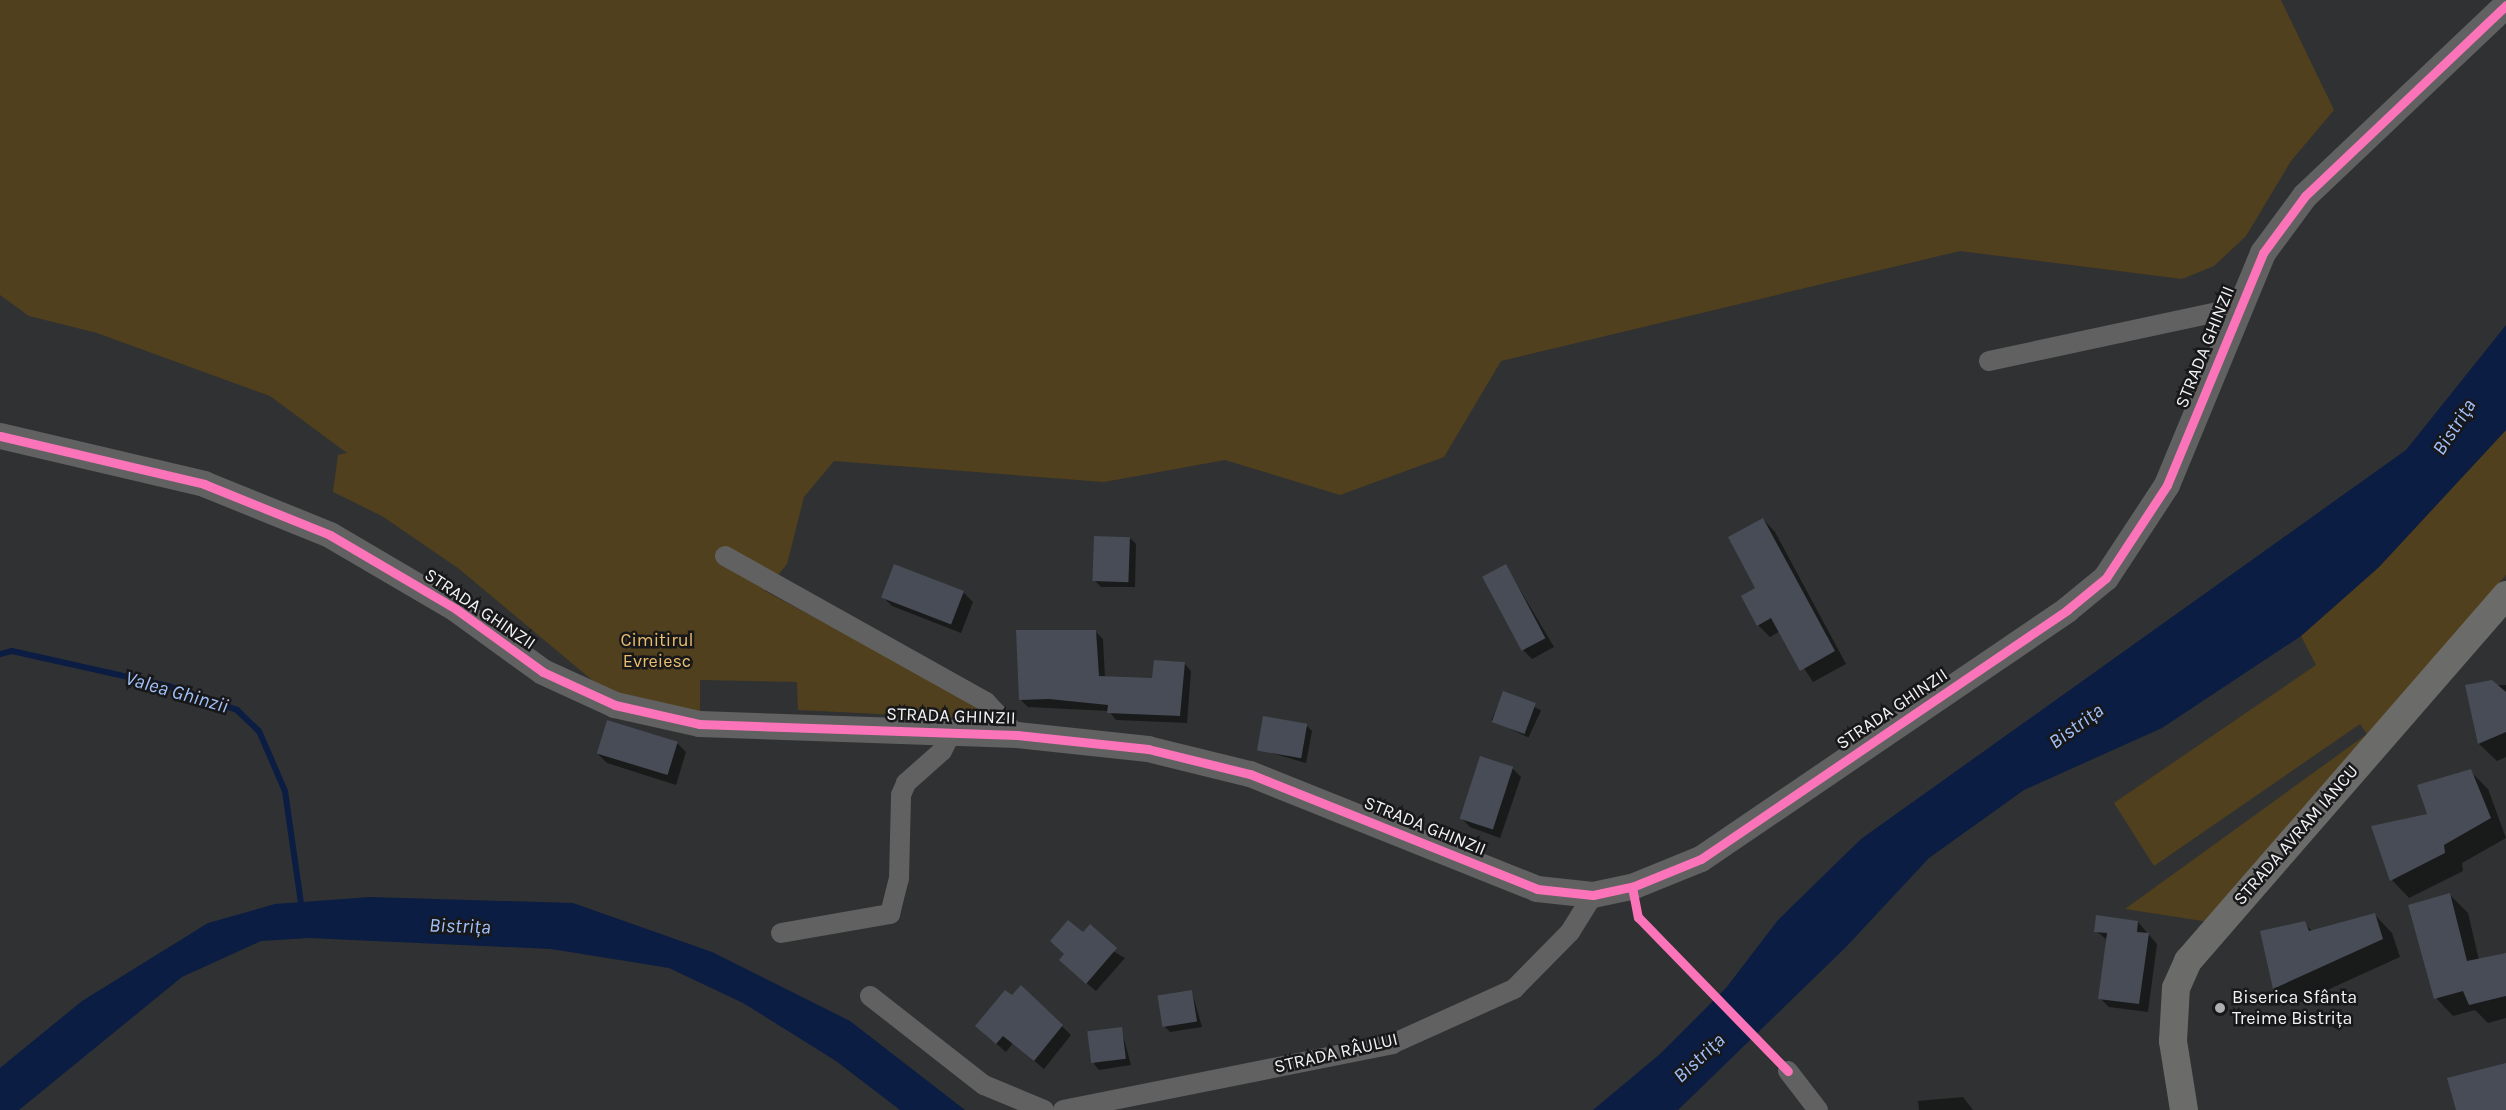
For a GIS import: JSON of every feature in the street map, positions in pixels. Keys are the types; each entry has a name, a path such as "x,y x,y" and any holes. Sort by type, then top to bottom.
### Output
{"main road":[{"name":"STRADA AVRAM IANCU","path":"2184,1110 2173,1041 2176,988 2188,961 2506,595"}],"street":[{"name":"STRADA GHINZII","path":"0,436 204,484 330,535 456,609 543,672 615,705 699,724 1017,735 1148,749 1250,774 1538,889 1593,895 1632,887 1701,859 2067,610 2106,578 2167,485 2238,308 2264,253 2305,196 2506,5"},
{"path":"1989,361 2238,308"},
{"path":"725,556 986,702 1017,735"},
{"path":"781,933 890,914 899,879 901,795 906,783 942,751 951,733"},
{"name":"STRADA RÂULUI","path":"1063,1110 1392,1044 1514,989 1570,932 1593,895"},
{"path":"870,996 984,1085 1044,1110"},
{"path":"1788,1071 1818,1110"}],"green space":[{"name":"Cimitirul Evreiesc","path":"0,0 2281,0 2334,110 2291,161 2246,236 2214,266 2182,279 1960,251 1501,361 1444,457 1340,495 1225,460 1104,482 834,461 804,497 787,564 765,591 983,708 981,719 798,710 797,682 700,680 700,712 657,706 598,685 458,568 382,516 333,492 338,455 347,453 270,396 97,333 29,316 0,295"},
{"path":"2506,430 2506,575 2209,922 2125,909 2367,734 2360,724 2154,866 2114,803 2316,665 2301,636 2379,567"}],"water":[{"name":"Bistrița","path":"2506,325 2506,430 2379,567 2301,636 2162,728 2024,790 1929,858 1846,947 1678,1110 1593,1110 1660,1054 1726,988 1778,920 1861,839 2406,450"},
{"name":"Bistrița","path":"370,897 573,903 712,952 850,1021 965,1110 900,1110 836,1061 743,1003 669,968 551,949 309,938 261,941 182,977 19,1110 0,1110 0,1068 82,1001 208,923 275,904"}],"building":[{"path":"1763,518 1835,651 1800,671 1771,618 1757,626 1741,596 1755,588 1728,537"},
{"path":"1094,536 1130,537 1128,582 1092,581"},
{"path":"894,564 964,591 951,624 881,598"},
{"path":"1506,564 1545,638 1522,651 1482,577"},
{"path":"1016,630 1096,630 1099,676 1152,678 1154,660 1185,662 1180,716 1107,713 1108,705 1049,699 1019,700"},
{"path":"2492,680 2506,692 2506,732 2478,744 2465,685"},
{"path":"1503,691 1536,703 1525,734 1492,722"},
{"path":"1263,716 1307,724 1301,758 1257,750"},
{"path":"607,720 678,742 668,775 597,753"},
{"path":"1480,756 1513,767 1493,830 1460,819"},
{"path":"2471,769 2491,818 2444,845 2445,853 2390,881 2371,826 2427,814 2417,785"},
{"path":"2450,893 2467,961 2506,953 2506,996 2469,1005 2463,991 2434,999 2408,905"},
{"path":"2375,913 2383,939 2273,989 2260,931 2305,921 2309,931"},
{"path":"2096,915 2138,921 2137,932 2149,933 2139,1004 2098,999 2107,933 2094,932"},
{"path":"1068,920 1083,932 1090,924 1117,948 1086,984 1059,960 1064,954 1050,941"},
{"path":"1021,985 1063,1025 1034,1061 1003,1036 996,1044 975,1026 1005,990 1012,995"},
{"path":"1192,990 1197,1022 1162,1027 1157,995"},
{"path":"1122,1027 1126,1059 1091,1063 1087,1031"},
{"path":"2506,1063 2506,1110 2456,1110 2447,1078"}],"waterway":[{"name":"Valea Ghinzii","path":"0,654 12,651 169,686 237,710 259,731 285,791 302,910"}],"cycle path":[{"path":"0,436 204,484 330,535 456,609 543,672 615,705 699,724 1017,735 1148,749 1250,774 1537,889 1593,895 1632,887 1701,859 2067,610 2106,578 2167,485 2263,253 2305,196 2506,5"},
{"path":"1632,887 1638,917 1788,1071"}],"place":[{"name":"Biserica Sfânta Treime Bistrița","path":"2220,1008"}]}
